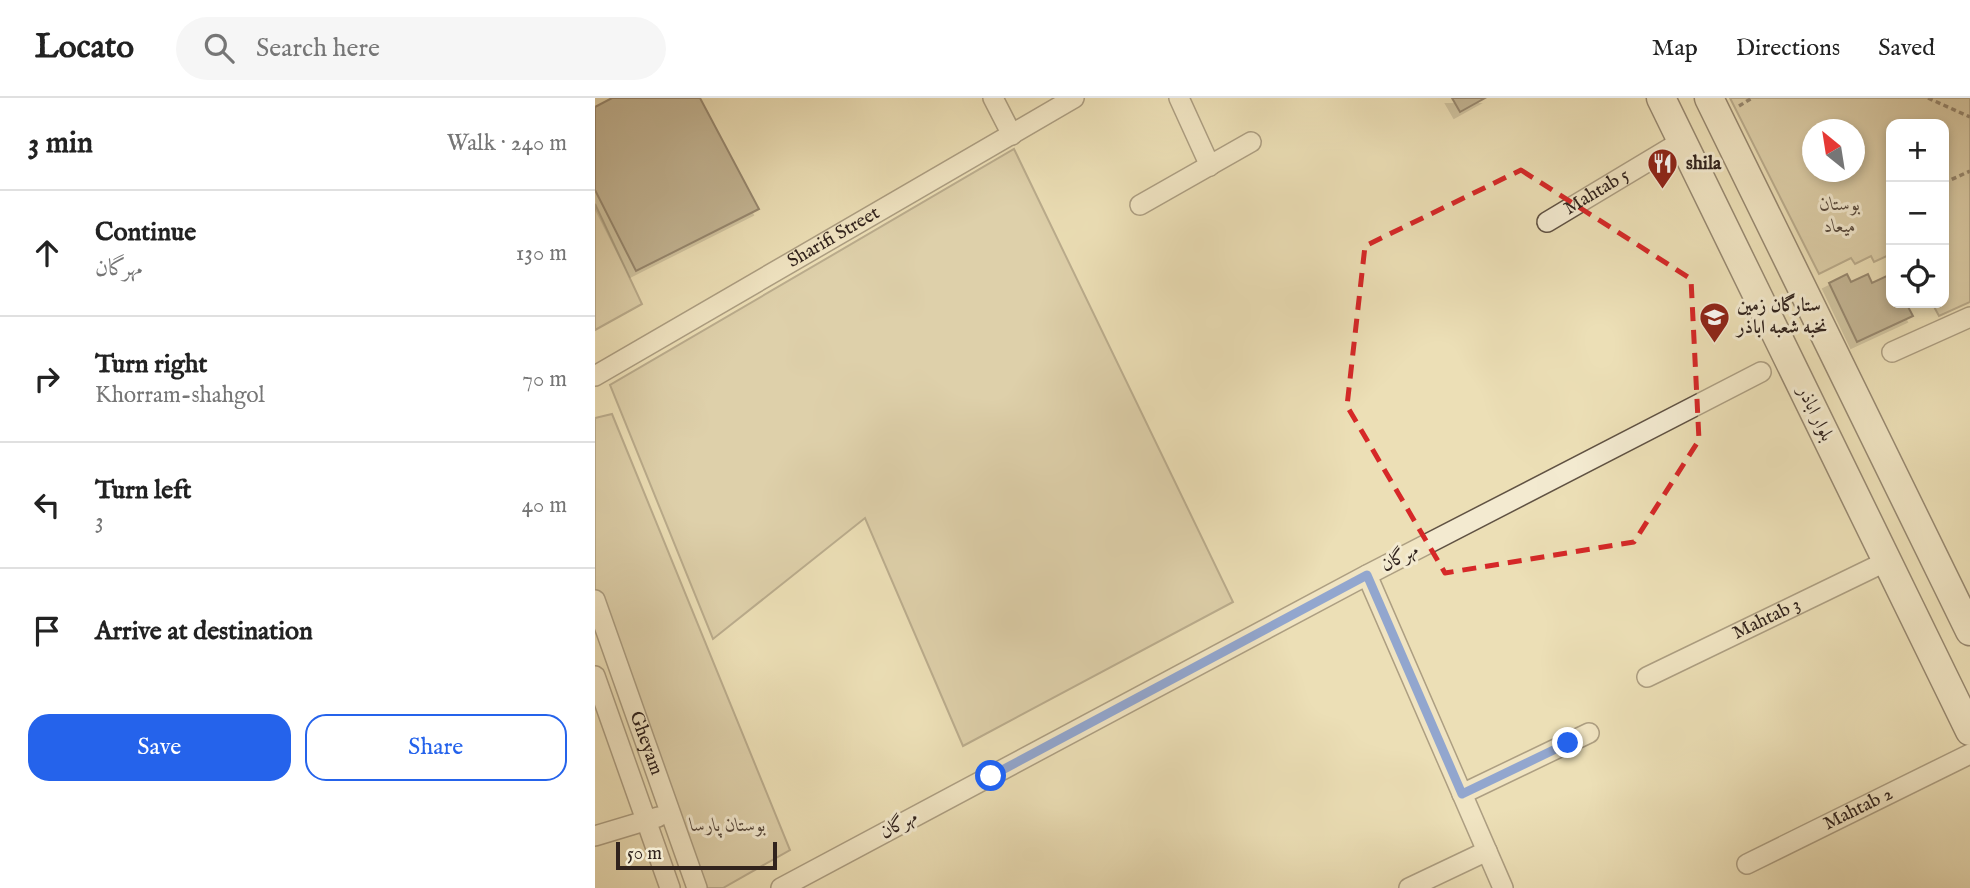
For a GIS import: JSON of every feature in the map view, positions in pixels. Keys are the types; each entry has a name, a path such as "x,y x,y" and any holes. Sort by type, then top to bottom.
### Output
{"main road":[{"name":"بلوار اباذر","path":"1661,98 1970,731"},
{"path":"1722,103 1970,631"}],"street":[{"path":"993,98 1012,135"},
{"name":"Sharifi Street","path":"595,376 1074,98"},
{"path":"1179,98 1210,166"},
{"name":"Mahtab 5","path":"1547,222 1682,141"},
{"path":"1140,205 1251,142"},
{"path":"1892,352 1970,317"},
{"name":"مهرگان","path":"781,888 1367,575 1761,372"},
{"name":"Mahtab 3","path":"1647,677 1887,561"},
{"path":"1367,575 1503,888"},
{"name":"Gheyam","path":"595,600 697,888"},
{"name":"Gheyam","path":"595,676 670,888"},
{"path":"1462,794 1589,733"},
{"name":"Mahtab 2","path":"1747,864 1970,754"},
{"path":"595,836 670,812"},
{"path":"1409,888 1487,850"}],"path":[{"path":"1722,103 1752,98"},
{"path":"1928,98 1970,117"},
{"path":"1946,182 1970,172"}],"highlighted area":[{"path":"1521,170 1691,279 1699,440 1634,542 1445,573 1347,406 1365,246"}],"green space":[{"name":"بوستان میعاد","path":"1730,98 1970,98 1970,302 1939,316 1935,308 1949,308 1949,119 1886,119 1886,256 1874,262 1871,256 1855,264 1851,258 1819,274"},
{"path":"1014,149 1233,602 963,746 865,518 713,639 610,385"},
{"path":"595,204 642,304 595,330"},
{"name":"بوستان پارسا","path":"612,414 790,850 723,888 699,888 595,593 595,418"}],"building":[{"path":"612,98 700,98 759,209 636,271 595,190 595,107"},
{"path":"1452,98 1485,98 1460,112"},
{"path":"1847,274 1851,282 1868,274 1872,283 1886,276 1886,308 1909,308 1913,316 1857,342 1829,283"}],"place":[{"name":"shila","path":"1663,191"},
{"name":"ستارگان زمین نخبه شعبه اباذر","path":"1714,344"}],"route":[{"path":"991,776 1367,575 1462,794 1568,743"}]}
